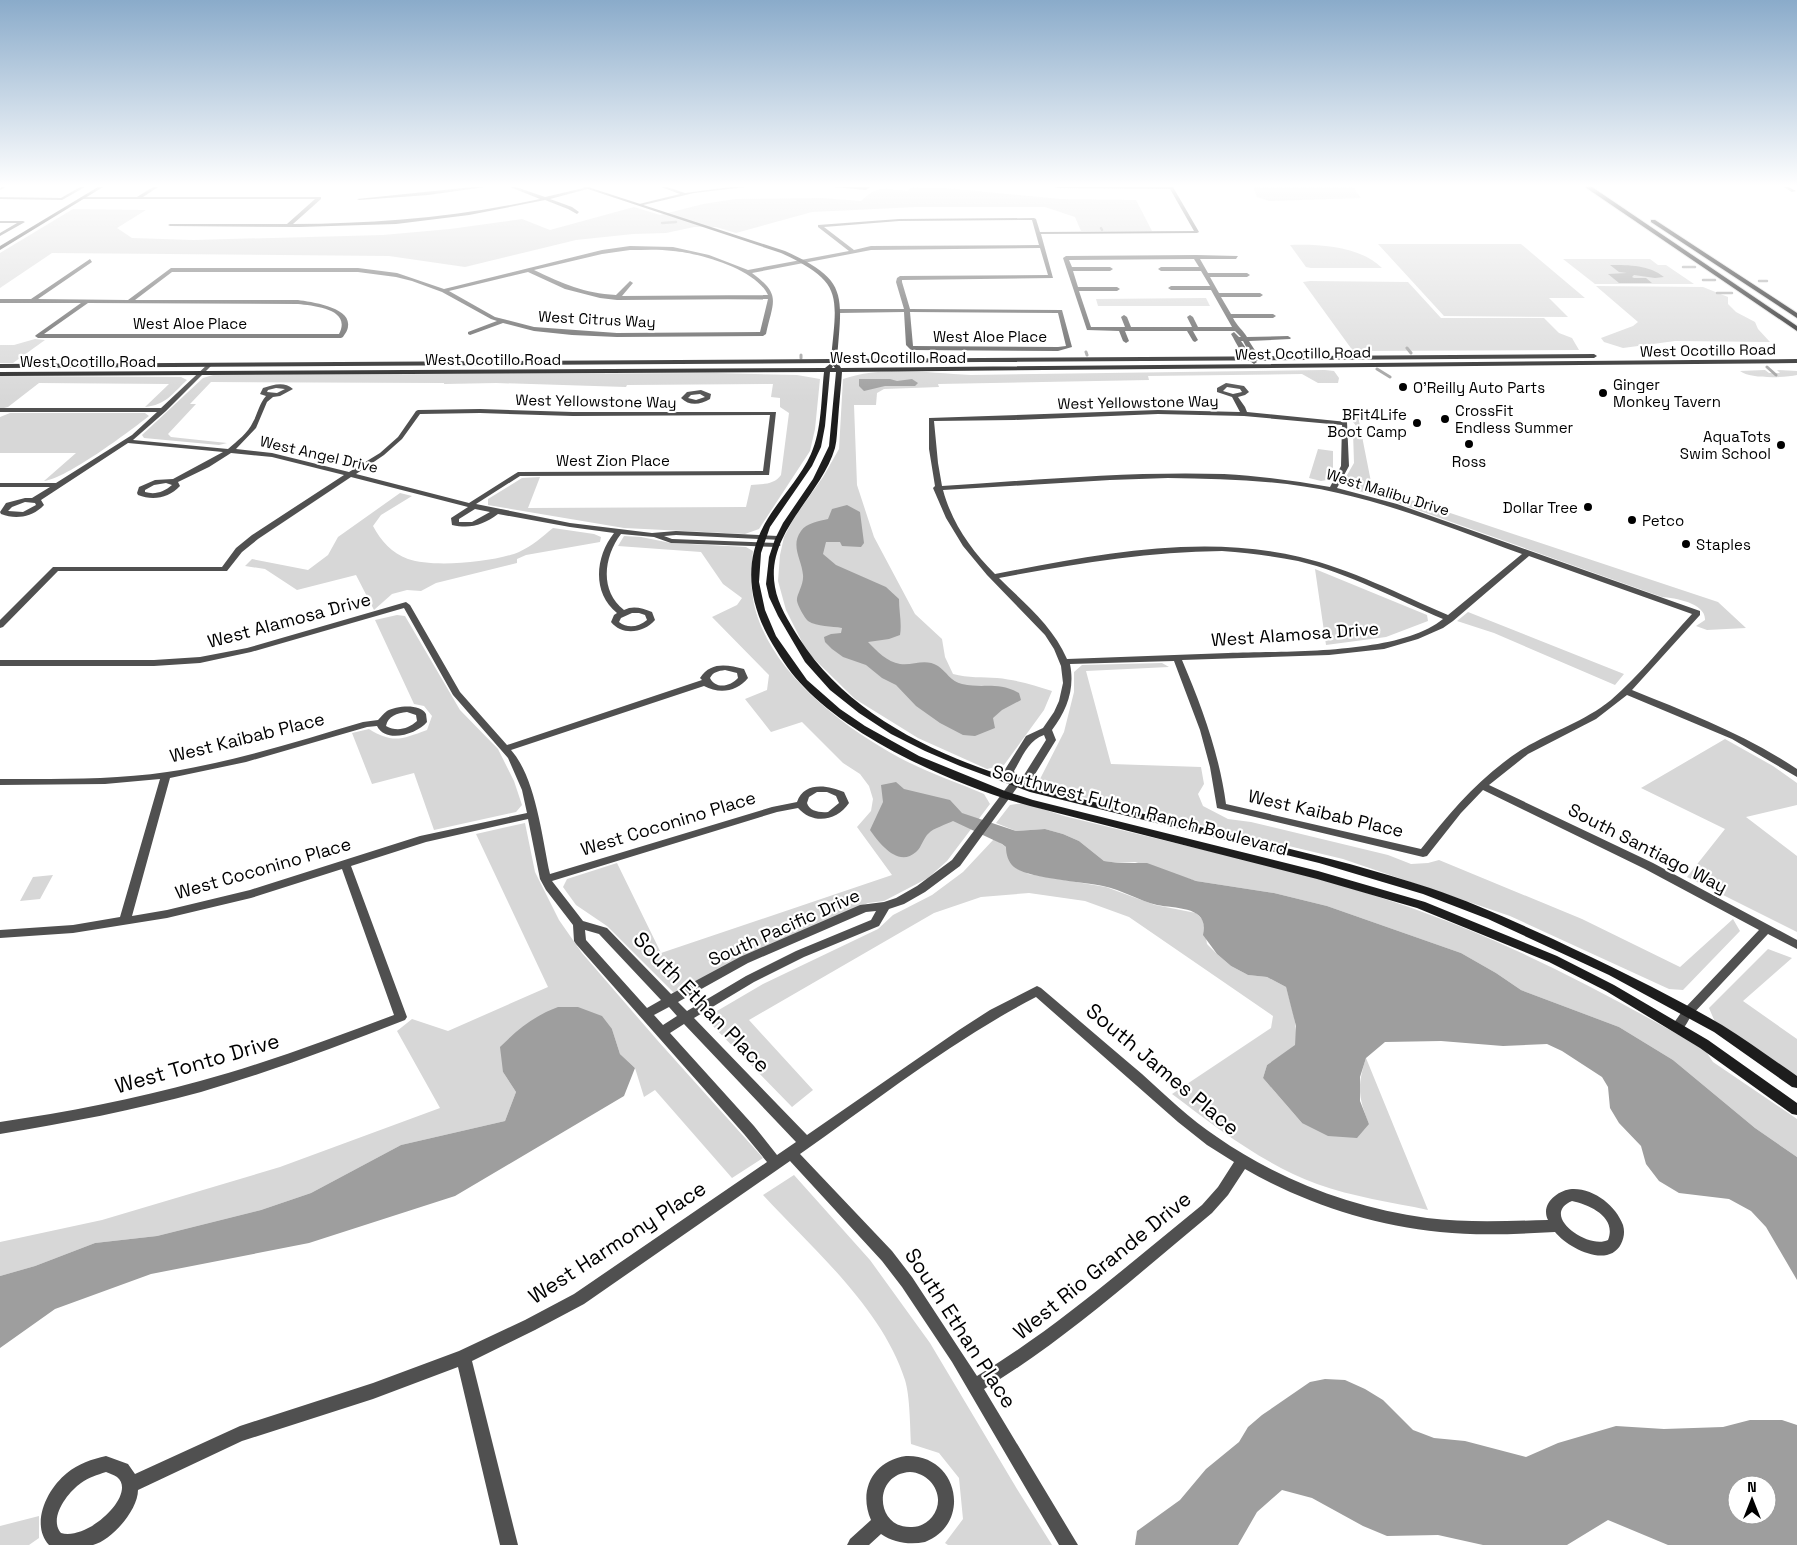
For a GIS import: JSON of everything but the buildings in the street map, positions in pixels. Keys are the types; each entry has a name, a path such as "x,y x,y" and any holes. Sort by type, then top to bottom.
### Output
{"main road":[{"path":"1694,259 1797,329"},
{"path":"1711,259 1797,316"},
{"path":"802,260 818,270 830,282 838,298 834,362 839,370"},
{"name":"West Ocotillo Road","path":"0,366 1797,356"},
{"name":"West Ocotillo Road","path":"0,374 839,370 1797,361"},
{"path":"827,370 834,362"},
{"name":"Southwest Fulton Ranch Boulevard","path":"827,370 818,445 815,454 804,472 791,487 761,541 754,580 757,602 772,638 794,670 812,690 866,732 900,751 984,788 1167,838 1318,875 1421,905 1553,959 1610,988 1677,1028 1797,1110"},
{"name":"Southwest Fulton Ranch Boulevard","path":"839,370 835,431 829,457 785,524 777,542 770,578 771,589 780,614 796,644 813,668 831,686 879,723 910,741 1034,790 1320,860 1427,891 1492,916 1613,972 1718,1029 1797,1082"}],"street":[{"path":"444,291 573,259"},
{"path":"529,270 586,294 617,298 771,297 768,290 748,272 714,259"},
{"path":"748,272 807,259"},
{"path":"838,311 907,311 904,293 899,282 900,278 1051,277 1046,259"},
{"path":"1066,259 1089,329 1236,329"},
{"path":"1197,259 1236,329 1253,352 1252,358"},
{"path":"32,301 90,261"},
{"path":"1070,269 1110,269"},
{"path":"1161,269 1203,269"},
{"name":"West Citrus Way","path":"130,301 171,270 358,270 397,275 444,291 483,314 502,321 534,328 572,333 763,334 771,297"},
{"path":"1206,275 1247,275"},
{"path":"617,298 630,283"},
{"path":"1171,288 1214,288"},
{"path":"1077,289 1117,289"},
{"path":"1217,295 1260,295"},
{"path":"0,301 130,301"},
{"name":"West Aloe Place","path":"87,301 38,336 342,336 346,330 346,320 333,309 312,303 282,301 130,301"},
{"name":"West Aloe Place","path":"907,311 1060,311 1070,344 1068,347 911,348 909,345 907,311"},
{"path":"1230,316 1273,316"},
{"path":"1124,317 1129,329"},
{"path":"1190,317 1195,340"},
{"path":"470,333 502,321"},
{"path":"1121,329 1126,340"},
{"path":"1236,329 1233,333 1236,339 1244,352 1252,358 1257,366"},
{"path":"1236,339 1288,338"},
{"path":"35,500 126,441 164,410 209,364"},
{"path":"174,482 209,464 230,450 254,427 263,404 270,396"},
{"path":"1234,396 1242,407 1244,414"},
{"path":"691,414 695,402"},
{"path":"0,410 164,410"},
{"name":"West Yellowstone Way","path":"352,474 392,447 418,412 774,413 766,473"},
{"name":"West Yellowstone Way","path":"931,419 1014,418 1150,412 1244,414 1345,422 1345,466 1333,488"},
{"name":"South Pacific Drive","path":"931,419 933,465 937,488 945,509 957,531 993,577 1052,638 1064,662 1067,681 1064,701 1047,730 1031,736 1009,771 1015,783"},
{"name":"West Angel Drive","path":"126,441 272,455 497,512 553,523 652,535 671,541 777,542"},
{"name":"West Zion Place","path":"472,505 518,474 766,473"},
{"path":"0,625 56,569 224,568 239,550 254,538 352,474"},
{"name":"West Malibu Drive","path":"937,488 1178,474 1259,477 1333,488 1380,501 1697,613 1625,691"},
{"path":"0,486 58,485"},
{"path":"472,505 455,518 455,523 474,526 497,512"},
{"path":"618,532 606,555 603,576 609,601 622,613"},
{"path":"993,577 1117,555 1181,550 1248,551 1287,556 1328,568 1450,619"},
{"name":"West Alamosa Drive","path":"1064,662 1366,649 1415,637 1450,619 1528,553"},
{"name":"West Alamosa Drive","path":"0,663 169,662 208,658 248,650 406,605 456,693 505,750"},
{"name":"West Kaibab Place","path":"1177,658 1210,742 1217,773 1221,806 1423,853 1481,784"},
{"path":"706,682 505,750 512,757 527,790 546,879 550,887 579,924 580,941 662,1032 776,1164"},
{"path":"1481,784 1525,752 1602,711 1625,691 1736,737 1764,752 1797,774"},
{"name":"West Kaibab Place","path":"0,782 104,781 166,775 242,760 366,724 382,723"},
{"name":"South Pacific Drive","path":"646,1014 744,960 864,908 885,906 900,901 921,889 956,863 1015,783 1028,777 1051,740 1047,730"},
{"path":"124,922 166,775"},
{"name":"South Santiago Way","path":"1481,784 1648,866 1797,945"},
{"name":"West Coconino Place","path":"546,879 776,809 801,804"},
{"name":"West Coconino Place","path":"0,934 73,929 124,922 226,900 424,838 533,815"},
{"name":"West Tonto Drive","path":"0,1128 83,1114 172,1094 259,1069 400,1017 345,863"},
{"name":"South Pacific Drive","path":"662,1032 750,979 800,954 875,923 885,906"},
{"name":"South Ethan Place","path":"579,924 603,930 806,1143"},
{"path":"1677,1028 1687,1013 1767,928"},
{"name":"West Harmony Place","path":"130,1485 240,1434 373,1390 463,1357 579,1299 963,1033 994,1013 1037,990"},
{"name":"South James Place","path":"1037,990 1184,1119 1212,1141 1243,1160 1306,1191 1345,1205 1424,1224 1469,1227 1558,1226"},
{"name":"South Ethan Place","path":"791,1153 888,1256 958,1357 1069,1545"},
{"name":"West Rio Grande Drive","path":"974,1386 1041,1344 1207,1209 1223,1191 1243,1160"},
{"path":"1572,1196 1591,1200 1602,1206 1616,1223 1618,1232 1616,1240 1610,1246 1601,1249 1591,1248 1568,1238 1558,1226 1553,1214 1554,1207 1558,1201 1572,1196"},
{"path":"463,1357 509,1545"},
{"path":"911,1463 926,1467 935,1473 941,1482 945,1494 945,1506 941,1518 934,1527 924,1534 913,1537 901,1536 890,1531 882,1522 877,1512 875,1495 880,1480 887,1471 896,1465 911,1463"},
{"path":"106,1464 116,1466 125,1471 130,1480 130,1485 126,1505 118,1518 105,1530 91,1539 77,1543 64,1542 54,1537 49,1528 49,1515 53,1503 60,1491 82,1472 106,1464"},
{"path":"856,1545 882,1522"}],"shaded area":[{"path":"0,259 43,259 0,288"},
{"path":"410,259 497,259 465,267"},
{"path":"1300,259 1370,259 1382,268 1311,268 1306,267"},
{"path":"1392,259 1539,259 1585,298 1549,298 1568,317 1444,316"},
{"path":"1563,259 1650,259 1658,265 1666,265 1694,284 1595,284"},
{"path":"1610,265 1646,268 1664,277 1655,278 1634,275 1632,277 1646,278 1652,283 1619,283 1608,274 1627,273 1619,272"},
{"path":"1303,282 1408,282 1441,318 1544,318 1559,333 1572,338 1579,350 1353,351"},
{"path":"1596,286 1703,287 1728,297 1728,304 1736,312 1755,322 1758,329 1770,342 1675,341 1623,348 1604,342 1601,338 1633,326 1638,322"},
{"path":"1206,298 1210,306 1098,306 1096,299"},
{"path":"35,339 45,340 13,363 0,363 0,345 14,345"},
{"path":"1765,370 1769,373 1780,373 1777,370 1797,371 1797,375 1759,377 1740,371"},
{"path":"890,371 971,375 1334,371 1339,378 1338,383 1318,383 1302,374 1148,376 1149,380 938,384 939,387 884,389 877,393 876,405 854,405 857,485 874,537 915,614 942,639 945,657 953,674 1012,680 1052,691 1044,710 1004,765 987,769 918,738 855,699 807,652 786,610 778,581 780,555 784,537 794,518 823,477 839,449 843,379 874,372"},
{"path":"716,373 797,375 820,379 815,429 810,451 759,529 745,534 624,528 488,505 488,499 522,478 540,477 528,508 746,507 751,485 775,481 781,475 789,413 780,407 780,398 771,397 773,384 627,385 626,387 496,383 211,382 190,404 196,404 168,434 171,437 227,443 219,445 144,438 142,435 203,378 213,375"},
{"path":"0,376 181,377 187,380 164,401 152,406 145,407 169,384 39,383 8,407 0,409"},
{"path":"859,379 890,379 897,381 912,379 918,383 915,386 885,386 864,391 859,386"},
{"path":"10,413 145,413 149,416 82,464 44,481 76,453 0,453 0,417"},
{"path":"1347,415 1358,416 1372,487 1718,602 1746,628 1707,630 1696,626 1705,620 1704,614 1701,609 1689,602 1662,597 1395,502 1349,488 1343,482 1354,463 1353,432 1358,428"},
{"path":"1318,449 1333,451 1333,467 1327,480 1321,481 1309,478"},
{"path":"400,493 412,496 381,515 373,526 392,550 408,559 419,562 464,563 508,556 528,547 553,528 594,534 601,537 600,542 526,555 517,559 517,563 436,583 421,591 407,590 392,594 374,610 356,575 297,590 265,569 245,566 252,559 308,570 328,555 338,537"},
{"path":"847,505 860,512 864,543 861,547 842,546 840,542 826,542 823,554 836,565 886,587 899,599 900,635 889,639 868,642 882,656 895,663 924,662 933,664 941,668 958,683 997,686 1019,693 1021,700 1002,710 993,718 995,728 975,736 963,735 940,723 916,706 896,685 882,678 866,665 843,657 832,649 825,642 824,637 841,633 842,628 816,624 808,621 805,617 797,601 803,579 797,548 798,537 806,526 828,519 832,509"},
{"path":"624,536 641,537 671,543 746,547 753,551 751,582 756,612 765,635 778,657 795,678 834,715 856,731 920,768 984,794 990,804 947,861 928,878 884,901 868,903 804,930 674,993 607,926 576,905 563,887 567,879 617,863 661,953 892,875 857,827 871,811 873,799 869,786 860,774 843,763 802,722 771,732 745,699 767,690 769,675 712,617 737,605 742,598 723,584 701,552 618,546"},
{"path":"1315,569 1427,615 1428,621 1386,637 1326,645"},
{"path":"1468,612 1624,674 1615,685 1494,633 1457,621"},
{"path":"397,615 405,616 460,710 498,749 514,781 522,805 516,812 434,830 414,773 372,784 352,733 369,729 385,737 404,738 427,730 432,716 424,706 414,704 375,620"},
{"path":"1162,663 1169,667 1086,671 1111,764 1201,767 1204,784 1198,794 1203,806 1228,819 1251,822 1388,855 1411,864 1439,860 1582,919 1680,967 1733,919 1740,931 1683,990 1669,989 1510,916 1343,859 1049,789 1040,779 1064,732 1074,692 1074,672 1082,665"},
{"path":"1725,739 1773,766 1797,783 1797,805 1746,817 1797,856 1797,932 1687,877 1725,829 1641,788"},
{"path":"896,782 904,789 950,800 962,813 1016,831 1045,829 1063,834 1079,841 1104,861 1147,863 1196,881 1274,893 1327,906 1461,953 1521,990 1619,1027 1673,1060 1755,1128 1797,1157 1797,1280 1766,1227 1751,1211 1729,1199 1679,1193 1659,1181 1646,1164 1641,1146 1619,1123 1610,1108 1608,1087 1602,1077 1562,1051 1547,1044 1503,1046 1441,1041 1385,1042 1366,1058 1360,1077 1360,1101 1369,1124 1357,1138 1328,1136 1302,1123 1263,1078 1267,1065 1295,1045 1296,1026 1286,987 1267,977 1248,975 1231,966 1217,954 1203,935 1204,926 1202,919 1197,914 1182,909 1157,905 1103,886 1043,877 1021,871 1010,863 1006,847 1002,844 953,821 931,831 925,837 918,850 909,856 902,857 890,852 870,830 883,802 881,785"},
{"path":"1024,803 1064,816 1271,866 1353,889 1435,917 1515,950 1591,987 1705,1050 1713,1062 1797,1119 1797,1157 1755,1128 1673,1060 1619,1027 1521,990 1461,953 1327,906 1274,893 1196,881 1135,862 1119,863 1104,861 1079,841 1063,834 1045,829 1016,831 996,823 1010,805"},
{"path":"525,823 535,872 559,920 582,953 763,1158 732,1178 655,1090 644,1097 635,1068 620,1054 612,1029 503,1072 516,1092 505,1121 401,1145 311,1193 261,1210 157,1236 95,1243 35,1266 0,1276 0,1242 102,1220 280,1167 440,1108 397,1031 412,1019 448,1031 548,987 476,834"},
{"path":"994,839 1006,847 1028,874 1106,887 1155,905 1196,913 1203,920 1207,944 1231,966 1248,975 1267,977 1286,987 1295,1024 1295,1046 1267,1065 1263,1078 1302,1123 1369,1124 1360,1091 1361,1076 1366,1058 1428,1210 1344,1192 1297,1176 1259,1156 1172,1094 1271,1028 1273,1016 1129,917 1085,901 1029,893 981,897 934,913 749,1020 813,1090 792,1107 705,1018 763,984 878,929 893,915 932,895 963,872"},
{"path":"53,875 40,899 20,901 33,877"},
{"path":"1768,949 1792,958 1743,1001 1797,1039 1797,1078 1715,1022 1709,1008"},
{"path":"558,1007 578,1007 602,1016 612,1029 620,1054 635,1068 624,1096 455,1196 309,1243 151,1274 55,1309 0,1348 0,1276 35,1266 95,1243 157,1236 261,1210 311,1193 401,1145 505,1121 516,1092 503,1072 500,1047 527,1024"},
{"path":"794,1175 870,1260 930,1343 1052,1545 948,1545 945,1543 963,1519 959,1478 939,1453 911,1444 907,1387 894,1354 880,1328 863,1304 824,1258 763,1195"},
{"path":"1325,1379 1345,1380 1383,1400 1413,1430 1434,1438 1465,1441 1526,1457 1558,1443 1616,1426 1664,1429 1723,1427 1750,1420 1782,1420 1797,1425 1797,1545 1668,1545 1608,1520 1567,1545 1483,1545 1438,1535 1387,1536 1363,1526 1312,1498 1282,1490 1257,1512 1238,1545 1135,1545 1137,1531 1180,1500 1206,1469 1239,1442 1248,1427 1310,1382"},
{"path":"39,1516 39,1538 29,1545 0,1545 0,1526"}],"waterway":[{"path":"1683,267 1695,267"},
{"path":"1703,280 1715,280"},
{"path":"1759,281 1767,281"},
{"path":"1717,293 1732,293"},
{"path":"1407,348 1411,353"},
{"path":"1767,367 1776,375"},
{"path":"1377,369 1390,377"}],"place":[{"name":"O'Reilly Auto Parts","path":"1403,387"},
{"name":"Ginger Monkey Tavern","path":"1603,393"},
{"name":"CrossFit Endless Summer","path":"1445,419"},
{"name":"BFit4Life Boot Camp","path":"1417,423"},
{"name":"Ross","path":"1469,444"},
{"name":"AquaTots Swim School","path":"1781,445"},
{"name":"Dollar Tree","path":"1588,507"},
{"name":"Petco","path":"1632,520"},
{"name":"Staples","path":"1686,544"}]}
